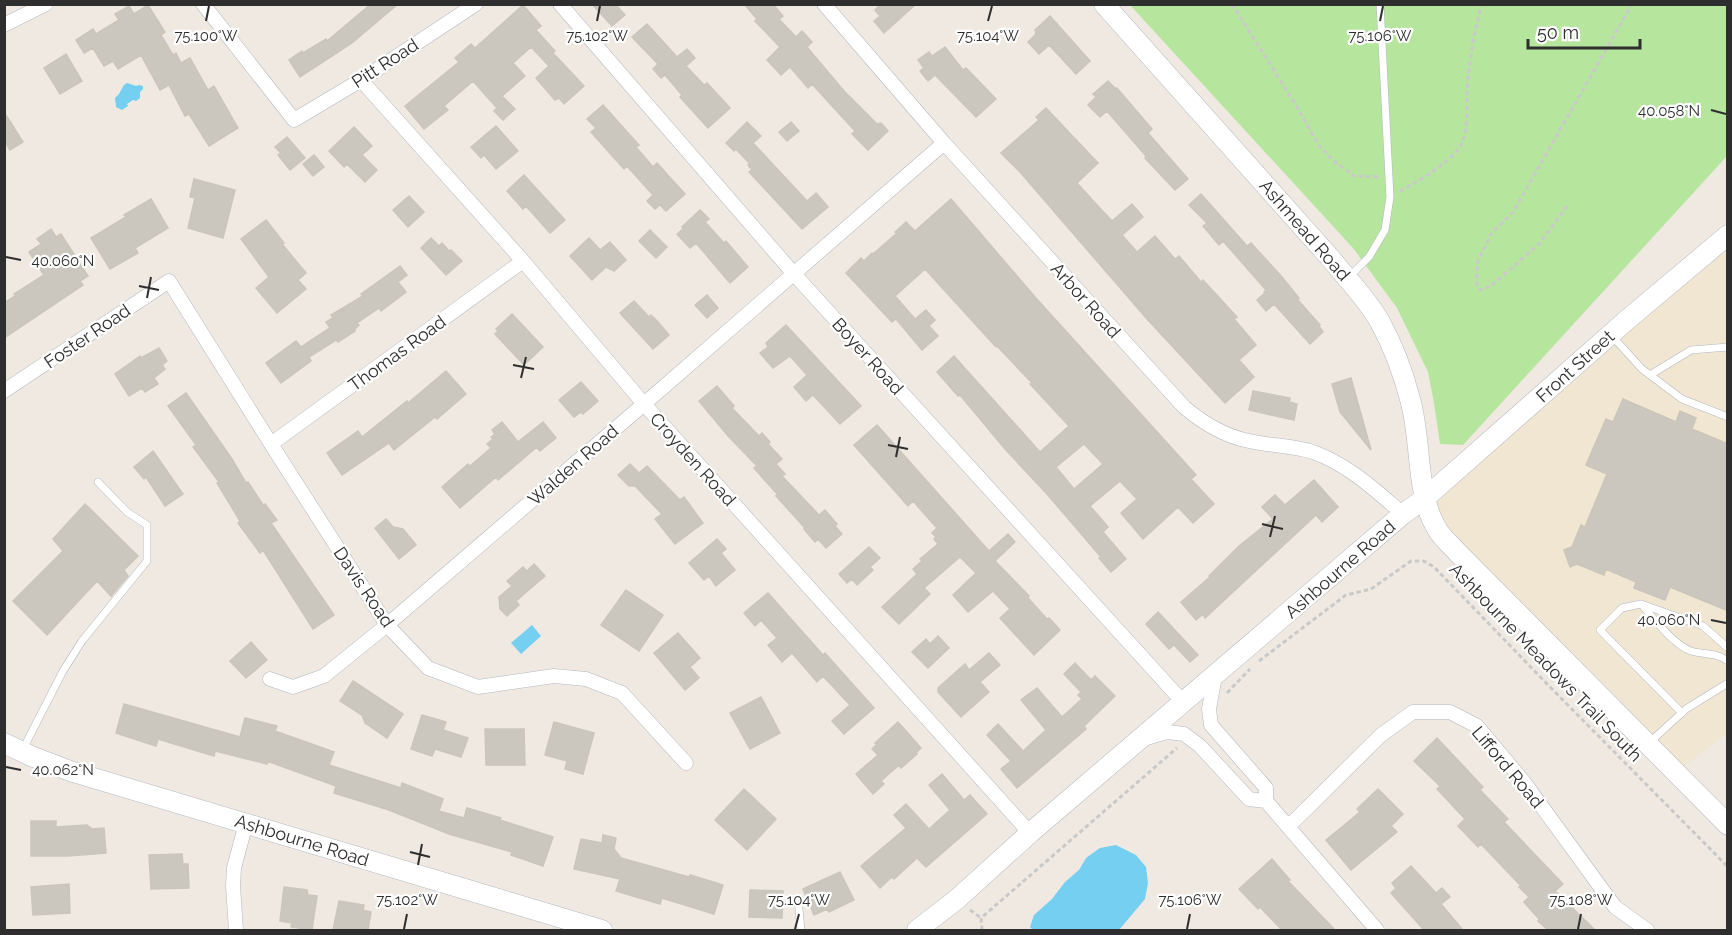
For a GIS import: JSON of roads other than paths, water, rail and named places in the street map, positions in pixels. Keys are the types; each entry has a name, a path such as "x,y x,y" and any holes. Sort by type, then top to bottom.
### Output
{"street":[{"path":"4,25 46,4"},
{"name":"Pitt Road","path":"202,4 294,120 361,80 476,4"},
{"name":"Boyer Road","path":"560,4 794,274 1183,702"},
{"name":"Arbor Road","path":"824,4 944,143 1164,386 1199,420 1238,439 1300,448 1328,458 1353,472 1403,514"},
{"name":"Ashmead Road","path":"1104,4 1361,294 1379,321 1392,345 1411,400 1417,430 1424,499"},
{"name":"Croyden Road","path":"361,80 523,261 644,404 1030,833"},
{"name":"Walden Road","path":"270,679 293,687 324,676 387,625 944,143"},
{"name":"Front Street","path":"1424,499 1610,335 1728,235"},
{"name":"Thomas Road","path":"271,444 523,261"},
{"name":"Davis Road","path":"169,281 387,625 428,668 478,687 554,676 586,679 622,693 686,763"},
{"name":"Foster Road","path":"4,391 169,281"},
{"path":"1424,499 1437,529 1458,553 1728,825"},
{"name":"Ashbourne Road","path":"917,930 930,923 1137,741 1403,514 1424,499"},
{"path":"1215,676 1209,709 1211,725 1266,788 1266,801"},
{"name":"Lifford Road","path":"1289,826 1381,735 1413,712 1450,712 1477,726 1524,782 1615,907 1647,930"},
{"path":"1137,741 1167,732 1184,734 1200,746 1249,799 1266,801 1377,930"},
{"name":"Ashbourne Road","path":"13,747 70,771 595,929"},
{"path":"236,930 234,868 246,823"}],"lane":[{"path":"1347,279 1369,257 1385,230 1390,197 1380,4"},
{"path":"1610,335 1642,369 1682,399 1728,417"},
{"path":"1650,375 1691,350 1728,347"},
{"path":"13,747 82,641 147,561 147,525 127,512 98,482"},
{"path":"1682,713 1600,630 1622,608 1641,604 1703,626 1728,648"},
{"path":"1641,604 1665,632 1690,651 1720,655 1728,661"},
{"path":"1648,745 1686,709 1728,683"},
{"path":"798,899 801,930"}],"water":[{"path":"127,83 143,86 143,89 140,92 140,98 127,104 128,106 122,110 116,107 115,98"},
{"path":"532,625 541,636 521,654 511,643"},
{"path":"1116,845 1136,855 1146,867 1148,883 1145,899 1119,930 1033,930 1030,927 1034,915 1079,870 1086,858 1100,848"}]}
